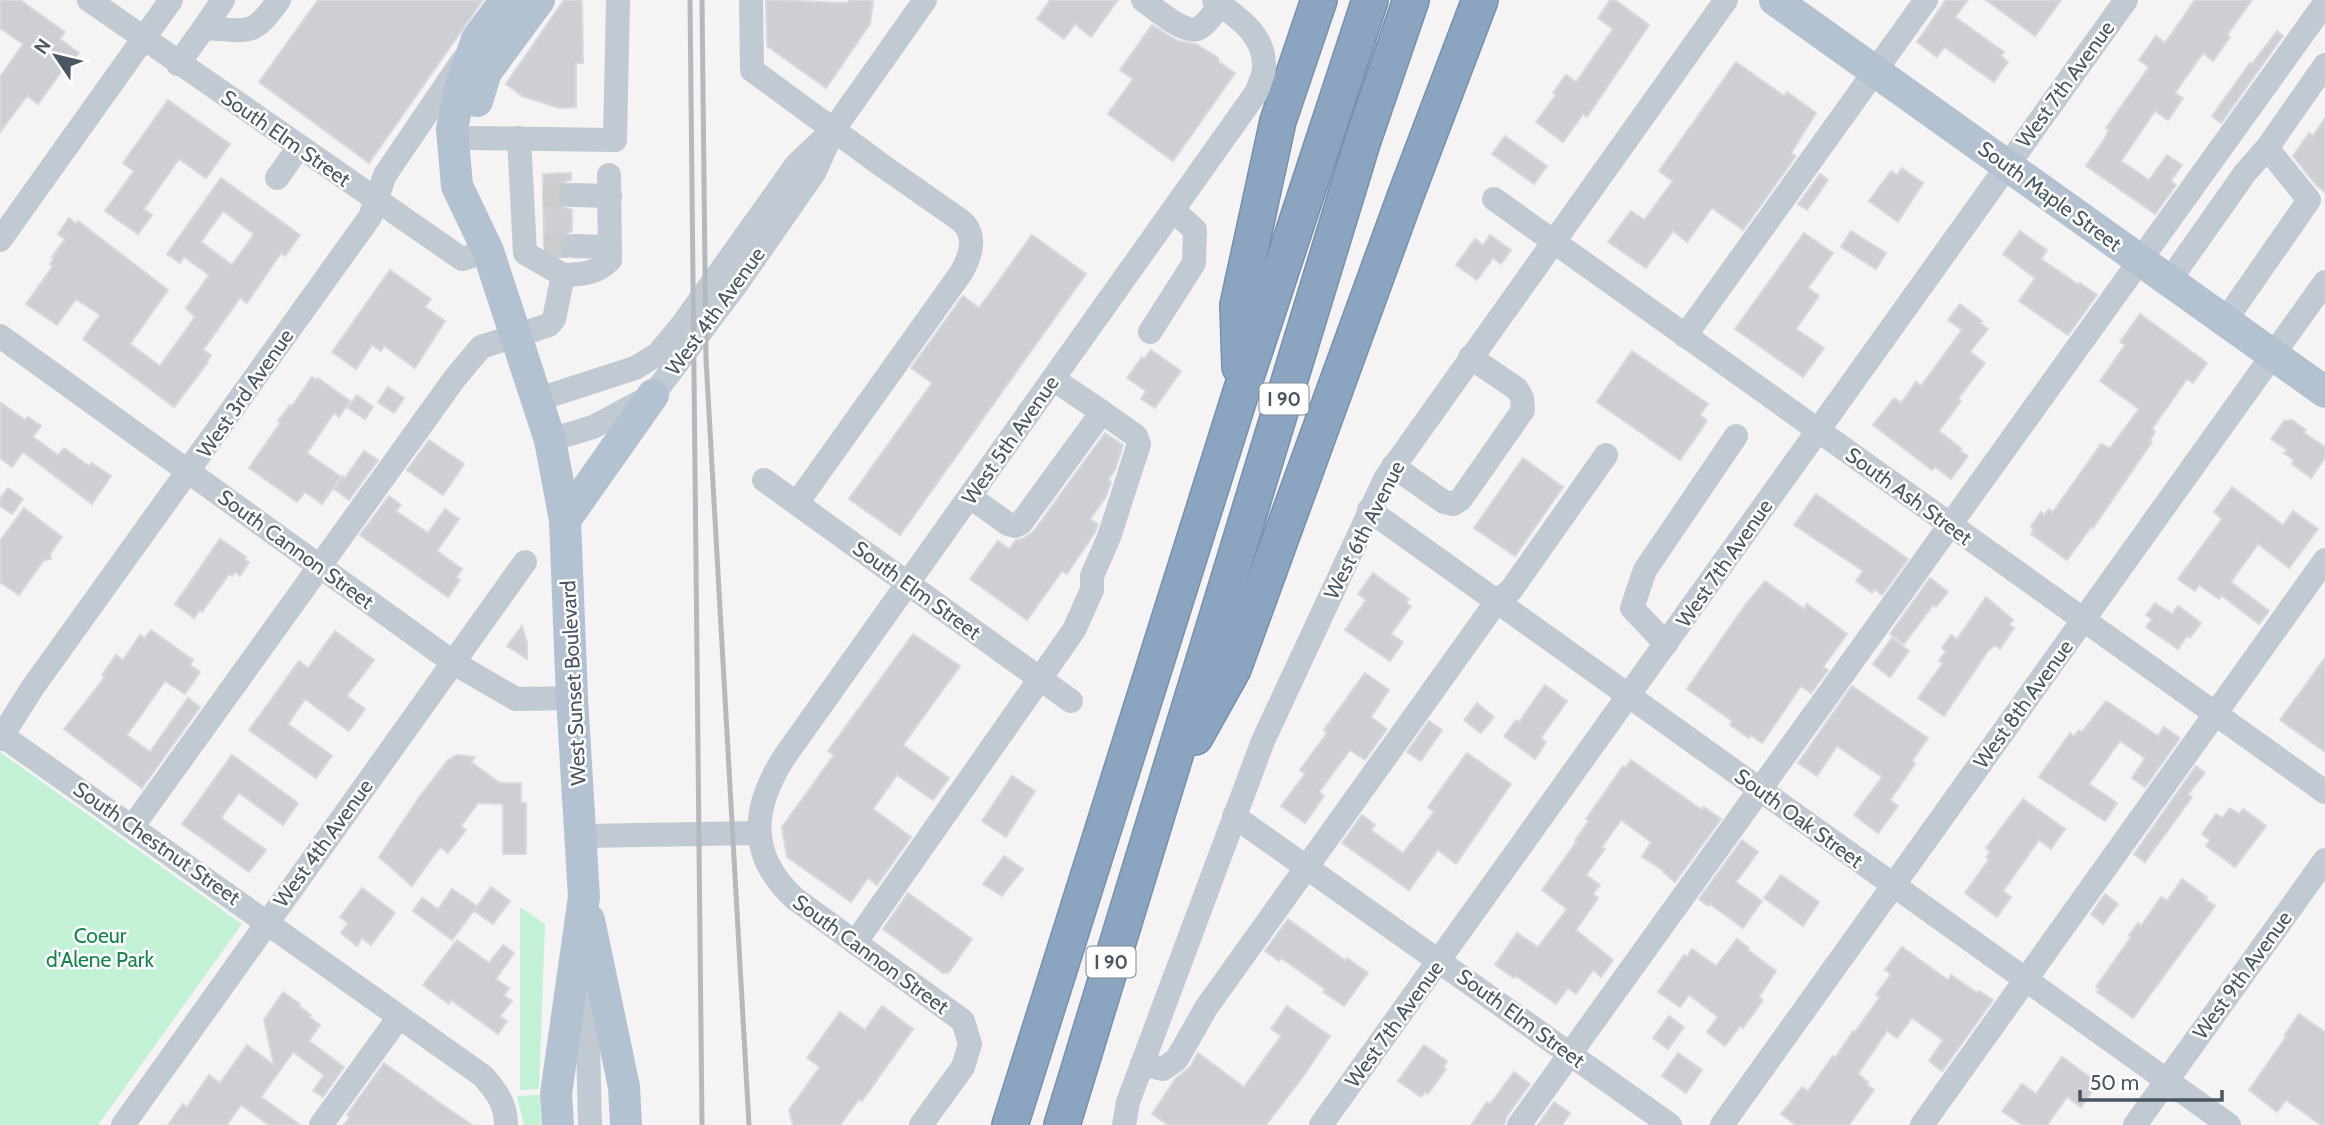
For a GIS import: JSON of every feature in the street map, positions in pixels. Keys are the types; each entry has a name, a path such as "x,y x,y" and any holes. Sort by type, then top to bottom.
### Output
{"highway":[{"path":"1241,392 1238,305 1278,121 1319,0"},
{"name":"I 90","path":"1010,1125 1241,392 1370,0"},
{"name":"I 90","path":"1062,1125 1363,140 1411,0"},
{"path":"1161,799 1233,669 1480,0"}],"main road":[{"name":"West Sunset Boulevard","path":"506,0 477,39 460,90 452,129 457,186 488,251 550,440 565,520 584,897 556,1094 558,1125"},
{"name":"West Sunset Boulevard","path":"488,251 471,138 474,109 486,72 539,0"},
{"name":"South Maple Street","path":"1775,0 2325,392"},
{"path":"565,520 653,395"},
{"path":"584,897 624,1087 626,1125"}],"street":[{"name":"South Elm Street","path":"89,0 462,259 488,251"},
{"path":"0,240 171,0"},
{"path":"178,64 223,0"},
{"path":"204,28 253,30 279,0"},
{"path":"471,138 615,140 618,0"},
{"path":"751,0 752,70 965,224 971,238 969,256 961,273 797,503"},
{"name":"West 4th Avenue","path":"550,440 593,427 653,395 736,285 814,173 834,129 925,0"},
{"path":"1143,0 1185,29 1196,30 1204,24 1217,2"},
{"name":"West 6th Avenue","path":"1124,1125 1128,1102 1263,741 1393,466 1726,0"},
{"path":"1685,336 1926,0"},
{"name":"West 7th Avenue","path":"1321,1125 2126,0"},
{"name":"West 5th Avenue","path":"758,833 765,794 777,768 1256,93 1265,68 1261,48 1252,30 1217,2"},
{"path":"1519,1125 2325,3"},
{"name":"West 3rd Avenue","path":"1,736 33,687 370,217 385,175 477,39"},
{"path":"2169,281 2325,65"},
{"name":"West 4th Avenue","path":"536,400 635,368 657,354 682,325 797,164 834,129"},
{"path":"519,138 533,194 534,245 525,253 563,275 592,273 600,270 610,260 609,185 571,195"},
{"path":"277,178 299,147"},
{"path":"2225,321 2317,203 2266,148"},
{"name":"South Ash Street","path":"1494,199 2325,792"},
{"path":"1150,332 1194,263 1195,230 1174,211"},
{"path":"572,246 610,247"},
{"path":"133,826 455,378 481,347 549,325 554,319 563,275"},
{"name":"West 8th Avenue","path":"1722,1125 2325,282"},
{"name":"South Cannon Street","path":"0,335 454,663 516,699 572,698"},
{"path":"1393,466 1444,502 1453,504 1461,499 1523,410 1522,398 1517,389 1470,357"},
{"path":"855,943 1074,630 1092,590 1092,576 1109,537 1139,444 1136,436 1053,379"},
{"path":"970,497 1008,524 1015,526 1021,523 1102,412"},
{"path":"1667,644 1632,608 1644,570 1736,436"},
{"path":"1142,1064 1160,1069 1174,1062 1206,1008 1306,866 1497,601 1511,590 1606,455"},
{"name":"South Elm Street","path":"764,480 1071,701"},
{"name":"South Oak Street","path":"1370,510 2229,1125"},
{"path":"1922,1125 2325,560"},
{"name":"West 4th Avenue","path":"123,1125 525,562"},
{"name":"South Chestnut Street","path":"1,736 133,826 483,1076 498,1093 506,1118"},
{"name":"South Elm Street","path":"1234,816 1670,1125"},
{"path":"581,836 758,833"},
{"name":"South Cannon Street","path":"758,833 768,868 782,887 963,1021 970,1044 963,1067 921,1125"},
{"name":"West 9th Avenue","path":"2135,1125 2325,860"},
{"path":"584,897 590,1125"},
{"path":"321,1125 399,1017"}],"green space":[{"name":"Coeur d'Alene Park","path":"0,752 242,924 98,1125 0,1125"},
{"path":"520,907 545,924 539,1089 520,1090"},
{"path":"540,1095 541,1125 524,1125 517,1096"}],"building":[{"path":"0,0 20,0 65,32 60,39 79,53 38,104 27,96 0,132 0,77 23,44 0,28"},
{"path":"318,0 483,0 369,163 259,82"},
{"path":"564,0 582,0 583,63 576,63 576,107 559,108 522,96 506,84"},
{"path":"766,0 848,3 849,0 873,0 870,24 826,88 767,46"},
{"path":"1050,0 1118,0 1091,37 1075,24 1064,39 1037,19"},
{"path":"1610,0 1615,0 1649,25 1587,117 1583,114 1563,142 1536,122 1556,95 1553,93 1566,75 1576,82 1613,29 1598,18"},
{"path":"1946,0 1968,0 1955,17 2004,52 2001,56 2008,62 1994,82 1944,47 1937,57 1917,42"},
{"path":"1986,0 2061,0 2035,36"},
{"path":"2195,0 2252,0 2227,35 2230,37 2213,61 2203,53 2175,93 2183,98 2168,120 2155,111 2121,161 2149,180 2167,155 2182,165 2171,181 2176,185 2155,214 2086,166 2105,138 2109,130 2106,128 2149,67 2139,60 2156,36 2165,43"},
{"path":"1152,25 1178,41 1196,44 1235,73 1173,161 1108,114 1133,79 1120,70"},
{"path":"2277,31 2283,36 2221,123 2212,116"},
{"path":"1736,62 1784,96 1787,92 1816,113 1791,153 1796,156 1743,230 1712,208 1687,242 1673,231 1646,268 1608,242 1631,211 1644,220 1673,181 1659,171"},
{"path":"168,100 230,144 206,178 179,159 144,209 152,215 138,234 105,211 134,171 123,163"},
{"path":"2325,118 2325,192 2293,156 2309,133 2313,136"},
{"path":"1505,136 1547,166 1534,184 1492,154"},
{"path":"1902,168 1923,183 1898,222 1869,201 1891,171 1897,175"},
{"path":"571,173 571,180 563,182 556,194 563,207 572,210 572,231 561,238 558,246 561,254 557,254 544,247 543,174"},
{"path":"1820,174 1828,180 1807,210 1798,204"},
{"path":"221,178 300,235 285,256 281,253 247,303 240,298 203,350 211,355 208,362 174,407 83,339 100,315 76,299 57,325 26,304 53,266 50,264 54,258 52,257 65,239 58,234 69,218 76,224 78,221 168,290 130,344 160,366 195,317 186,308 209,275 184,257 180,263 167,254","holes":["223,211 254,234 232,265 201,242"]},
{"path":"1851,231 1886,253 1876,269 1841,247"},
{"path":"2020,231 2047,250 2041,259 2097,295 2068,335 2019,301 2035,278 2003,254"},
{"path":"1804,233 1833,253 1808,288 1819,296 1796,329 1824,348 1803,377 1735,329"},
{"path":"1032,235 1086,274 900,535 849,499 932,383 911,368 963,296 979,308"},
{"path":"1490,235 1511,250 1501,264 1493,258 1477,280 1456,265 1475,239 1483,245"},
{"path":"390,270 431,299 425,307 445,321 415,368 384,346 381,351 372,345 356,369 332,352"},
{"path":"1960,304 1988,329 1970,352 1985,363 1958,399 1961,401 1939,431 1968,456 1951,479 1935,467 1932,470 1873,425 1894,398 1901,403 1916,382 1921,386 1962,330 1948,320"},
{"path":"2140,314 2207,363 2193,383 2187,379 2152,429 2155,432 2150,440 2152,442 2093,528 2091,527 2067,560 2031,534 2034,529 2031,526 2041,512 2044,515 2049,509 2053,512 2101,444 2110,448 2139,409 2100,381 2125,345 2120,342"},
{"path":"1151,350 1181,371 1155,408 1141,399 1146,391 1127,378 1142,357 1144,359"},
{"path":"1632,351 1708,404 1700,415 1707,421 1680,460 1597,402"},
{"path":"312,377 316,380 318,378 350,401 339,417 334,413 307,453 341,477 322,504 305,492 297,502 249,468 280,423 278,421"},
{"path":"388,387 404,398 394,413 378,402"},
{"path":"357,395 373,407 365,419 348,408"},
{"path":"0,402 25,420 28,417 41,426 33,437 58,455 64,448 89,466 92,463 111,476 92,504 23,452 12,467 0,458"},
{"path":"2292,420 2306,430 2304,433 2325,447 2325,458 2311,478 2292,464 2294,460 2284,453 2287,450 2271,439 2284,421"},
{"path":"1105,433 1123,445 1115,470 1108,480 1111,482 1106,497 1090,519 1098,524 1095,532 1067,574 1062,571 1027,620 970,579 998,541 1009,549 1016,540 1033,532"},
{"path":"429,440 464,464 443,495 407,470"},
{"path":"364,451 378,460 349,500 334,489"},
{"path":"1523,458 1563,487 1515,556 1474,528"},
{"path":"2232,487 2283,525 2293,511 2318,529 2289,568 2258,544 2231,582 2269,611 2259,624 2221,595 2219,599 2199,585 2195,591 2178,579 2222,519 2214,512"},
{"path":"8,488 23,499 12,514 0,506 0,499"},
{"path":"1816,494 1908,559 1882,595 1874,589 1872,593 1856,581 1863,571 1794,525"},
{"path":"389,496 401,505 396,511 428,533 445,509 459,519 437,551 462,569 456,578 460,580 448,597 360,535"},
{"path":"24,508 62,537 50,554 51,559 44,560 19,595 0,582 0,541"},
{"path":"220,539 249,562 240,576 235,572 232,576 229,574 202,612 200,610 194,618 175,604"},
{"path":"1373,573 1409,599 1406,603 1411,606 1391,634 1403,642 1390,661 1345,630 1366,600 1358,594"},
{"path":"1930,578 1948,592 1936,607 1933,605 1904,644 1890,634"},
{"path":"1765,581 1804,609 1807,604 1847,634 1823,667 1828,670 1811,693 1801,686 1762,743 1730,725 1732,721 1687,689 1745,605"},
{"path":"1986,597 2013,620 2009,625 2014,628 2000,649 1995,645 1988,651 1944,716 1918,698 1943,663 1939,661 1946,651 1942,648 1951,635 1957,639"},
{"path":"2155,603 2172,614 2178,606 2201,623 2178,649 2146,627 2152,619 2146,615"},
{"path":"522,626 527,643 527,659 507,646"},
{"path":"151,630 193,660 190,665 200,672 185,694 165,681 127,735 150,752 188,698 200,707 142,788 64,729 105,677 102,675 116,655 123,660 140,635 145,638"},
{"path":"335,631 374,660 347,696 365,709 349,731 305,699 288,724 332,756 316,778 249,730 299,661 308,668"},
{"path":"913,634 960,666 903,745 949,778 933,800 897,775 873,809 911,837 877,885 868,878 851,902 787,857 782,827 834,755 828,751"},
{"path":"1892,638 1909,651 1890,677 1873,664"},
{"path":"2325,658 2325,752 2280,720"},
{"path":"1365,673 1389,690 1371,717 1387,729 1365,760 1350,750 1319,792 1324,796 1305,823 1281,806 1305,774 1300,770 1327,733 1324,730"},
{"path":"1545,685 1567,701 1541,738 1546,742 1535,759 1504,736 1516,720 1519,722"},
{"path":"1852,686 1928,738 1912,761 1915,764 1890,800 1898,806 1878,833 1854,815 1882,777 1837,746 1817,776 1798,763"},
{"path":"2106,701 2158,736 2164,727 2180,738 2145,787 2132,778 2145,758 2120,741 2089,784 2117,803 2105,821 2039,777 2070,733 2074,736 2079,730 2082,732"},
{"path":"1477,703 1494,717 1481,733 1464,720"},
{"path":"1429,721 1442,730 1421,761 1407,752"},
{"path":"1467,753 1511,784 1456,864 1438,850 1409,890 1342,843 1362,815 1375,825 1371,830 1403,853 1434,812 1428,807"},
{"path":"232,755 298,803 283,825 239,793 221,818 266,850 249,872 182,824"},
{"path":"457,755 475,757 471,762 500,783 521,783 521,803 526,803 526,854 503,854 503,804 478,803 461,826 466,830 448,853 440,847 412,886 379,857 420,796 448,760"},
{"path":"1631,760 1702,810 1704,807 1721,819 1675,882 1664,871 1642,857 1651,842 1621,820 1586,875 1600,885 1593,894 1598,898 1576,930 1613,960 1601,977 1593,970 1576,994 1568,988 1556,1004 1495,965 1517,933 1538,947 1567,909 1542,890 1577,841 1575,840 1589,821 1586,819 1623,766 1625,768"},
{"path":"2196,766 2205,773 2188,794 2192,797 2145,862 2134,854"},
{"path":"1012,776 1035,791 1006,837 982,821"},
{"path":"2023,799 2065,829 2051,849 2039,840 2003,891 2011,897 1997,917 1965,893 1989,859 1986,857 1990,852 1986,848"},
{"path":"2230,808 2239,814 2243,809 2266,826 2235,867 2206,846 2210,840 2202,834 2216,814 2222,818"},
{"path":"1742,840 1758,852 1736,882 1762,901 1743,928 1699,899"},
{"path":"1004,856 1023,869 1002,896 983,884"},
{"path":"1781,875 1819,902 1803,926 1764,898"},
{"path":"2182,879 2215,906 2133,1018 2097,992 2100,989 2096,987 2138,923 2141,926 2161,897 2167,901"},
{"path":"491,887 510,901 493,924 474,911"},
{"path":"362,888 395,913 371,945 362,938 357,946 341,933 348,923 340,917"},
{"path":"452,889 477,906 452,940 413,911 422,898 438,909"},
{"path":"908,893 972,939 949,972 943,973 883,929"},
{"path":"2105,894 2118,904 2103,924 2091,914"},
{"path":"1288,919 1346,961 1347,958 1368,973 1344,1006 1281,958 1279,961 1265,951"},
{"path":"1737,939 1776,971 1759,997 1763,1000 1743,1028 1740,1026 1725,1046 1707,1032 1718,1017 1689,995 1680,1007 1658,992 1684,955 1687,957 1692,949 1716,966"},
{"path":"457,940 489,963 503,945 514,953 496,979 509,988 504,996 512,1001 500,1016 507,1021 498,1034 451,1000 449,1004 423,985"},
{"path":"1902,947 1948,980 1951,975 1977,993 1979,991 1993,1000 1942,1071 1929,1061 1943,1040 1912,1018 1897,1038 1887,1031 1858,1074 1874,1090 1849,1125 1796,1125 1781,1114 1802,1087 1808,1091 1833,1056 1835,1058 1853,1031 1855,1032 1880,997 1876,995 1891,974 1885,970"},
{"path":"283,992 300,1004 299,1006 311,1015 309,1017 320,1025 309,1041 344,1067 323,1097 313,1091 324,1075 293,1052 261,1097 300,1125 269,1125 241,1105 227,1125 168,1125 183,1104 187,1107 209,1075 220,1083 247,1045 274,1065 264,1020"},
{"path":"882,1006 913,1029 862,1101 859,1099 840,1125 793,1125 789,1110 820,1067 807,1058 840,1012 865,1030"},
{"path":"1287,1006 1330,1036 1266,1125 1168,1125 1152,1114 1176,1078 1190,1067 1198,1053 1244,1087 1281,1036 1271,1029"},
{"path":"2299,1014 2325,1032 2325,1125 2321,1125 2286,1100 2277,1112 2249,1090"},
{"path":"1669,1016 1684,1027 1668,1049 1653,1038"},
{"path":"1424,1045 1447,1061 1443,1067 1446,1069 1428,1094 1425,1092 1421,1097 1398,1081"},
{"path":"1678,1053 1702,1070 1686,1093 1662,1076"},
{"path":"2062,1057 2098,1083 2081,1107 2067,1097 2047,1125 2022,1125 2002,1111 2022,1084 2036,1094"},
{"path":"384,1063 472,1125 344,1125 350,1117 347,1115"},
{"path":"1514,1072 1530,1084 1507,1116 1504,1125 1471,1125 1487,1102 1490,1104"},
{"path":"1554,1102 1570,1113 1562,1125 1538,1125"}],"tunnel":[{"path":"543,194 571,195"},
{"path":"544,246 573,246"}],"railway":[{"path":"690,0 702,1125"},
{"path":"702,0 706,359 749,1125"}]}
